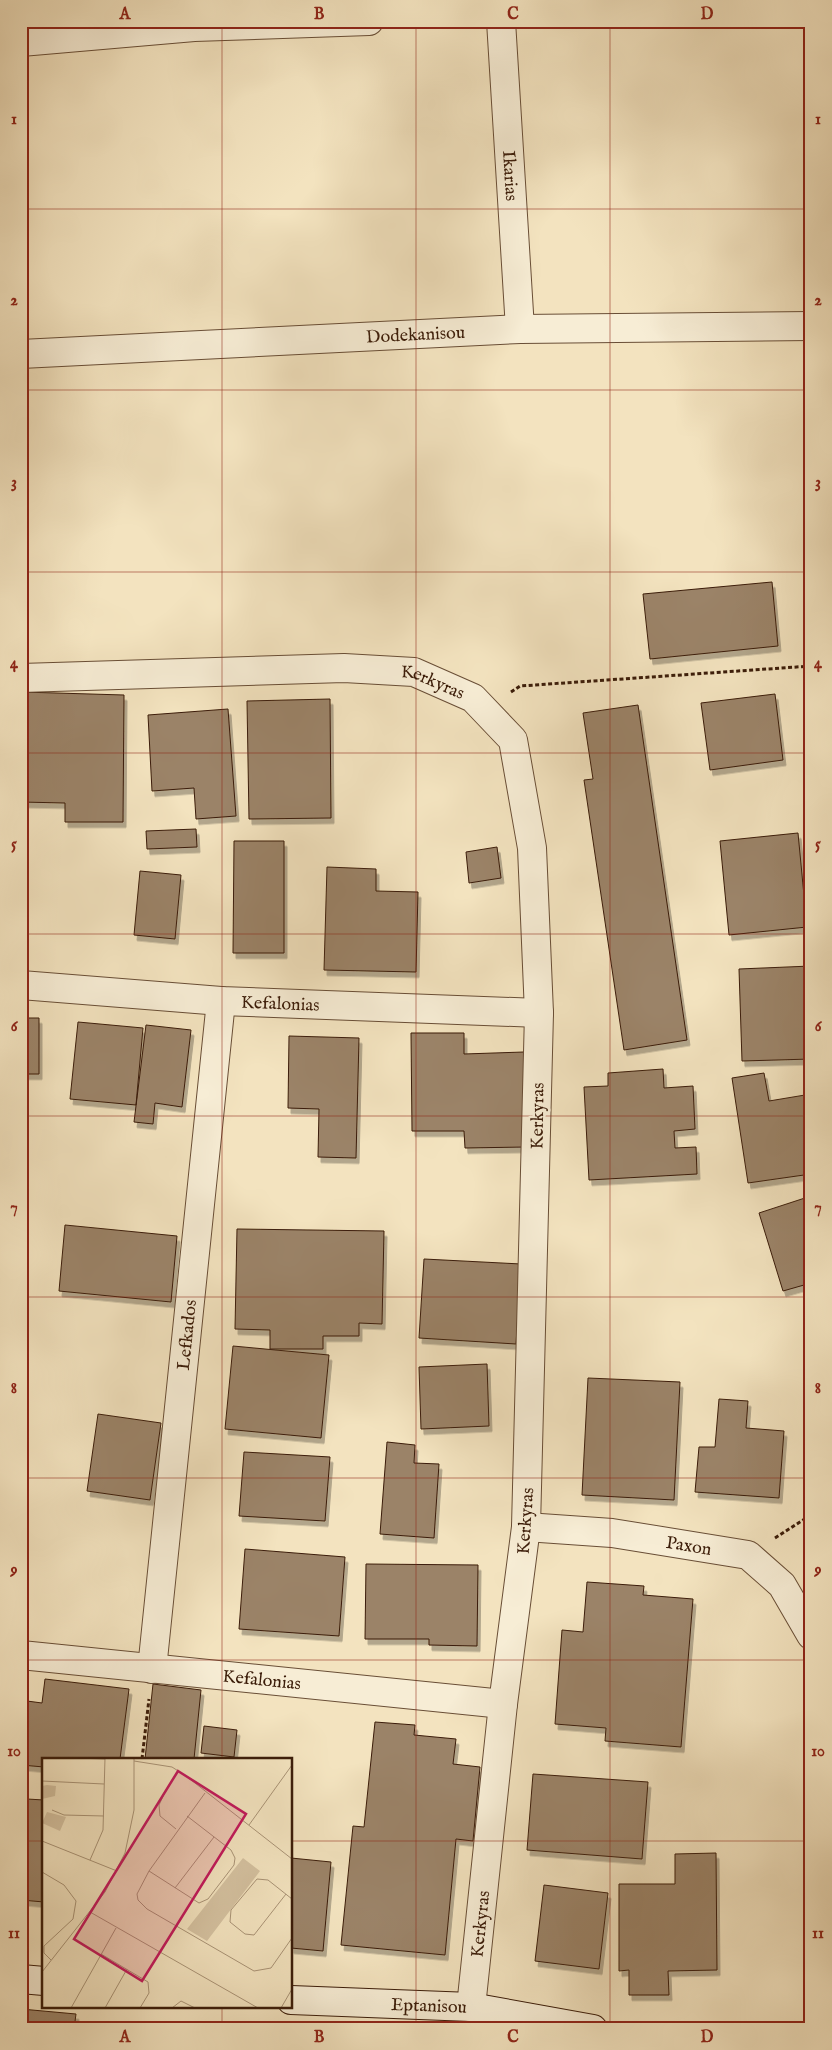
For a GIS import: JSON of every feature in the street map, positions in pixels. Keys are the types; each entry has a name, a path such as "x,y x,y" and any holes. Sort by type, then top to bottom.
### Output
{"street":[{"path":"21,42 194,24 369,21"},
{"name":"Ikarias","path":"501,21 520,330"},
{"name":"Dodekanisou","path":"21,354 520,330 811,326"},
{"name":"Kerkyras","path":"21,678 344,668 414,672 473,698 512,740 532,848 539,1013 526,1527 503,1704 471,2007"},
{"name":"Kefalonias","path":"21,985 221,1001 539,1013"},
{"name":"Lefkados","path":"152,1669 221,1001"},
{"name":"Paxon","path":"526,1527 612,1533 748,1555"},
{"path":"748,1555 782,1585 811,1635"},
{"name":"Kefalonias","path":"21,1655 503,1704"},
{"path":"21,1979 42,1981"},
{"name":"Eptanisou","path":"292,2000 471,2007 593,2029"}],"path":[{"path":"484,710 520,686 811,666"},
{"path":"748,1555 811,1515"},
{"path":"142,1758 152,1669"}],"building":[{"path":"772,582 778,646 650,659 643,594"},
{"path":"22,692 124,695 123,822 65,822 65,803 21,802"},
{"path":"775,694 783,760 710,770 701,703"},
{"path":"330,699 331,818 249,819 247,701"},
{"path":"638,705 687,1040 624,1050 584,780 593,779 583,713"},
{"path":"228,709 236,816 196,819 194,788 152,791 148,715"},
{"path":"196,829 197,847 147,849 146,831"},
{"path":"798,833 807,927 729,935 720,841"},
{"path":"234,841 284,841 284,953 233,953"},
{"path":"497,847 501,878 469,883 466,852"},
{"path":"327,867 376,869 376,891 418,892 416,972 324,970"},
{"path":"140,871 181,875 175,939 134,935"},
{"path":"811,966 811,1059 742,1061 739,969"},
{"path":"21,1018 39,1018 39,1074 21,1074"},
{"path":"78,1022 143,1028 136,1105 70,1099"},
{"path":"146,1025 191,1030 182,1107 155,1103 153,1124 134,1122"},
{"path":"411,1033 464,1033 464,1054 524,1052 526,1147 465,1148 464,1131 412,1131"},
{"path":"289,1036 359,1038 356,1158 318,1157 319,1109 288,1108"},
{"path":"663,1069 664,1088 693,1086 695,1129 674,1131 675,1148 696,1147 697,1174 589,1180 584,1087 608,1086 608,1073"},
{"path":"764,1073 769,1101 811,1094 811,1174 748,1183 732,1078"},
{"path":"811,1196 811,1283 783,1291 759,1213"},
{"path":"65,1225 177,1236 171,1302 59,1291"},
{"path":"237,1229 384,1231 382,1324 359,1323 359,1336 323,1336 323,1349 270,1349 270,1330 235,1329"},
{"path":"424,1259 521,1264 516,1344 419,1338"},
{"path":"233,1346 329,1355 321,1438 225,1429"},
{"path":"487,1364 489,1426 421,1429 419,1367"},
{"path":"588,1378 680,1382 674,1500 582,1495"},
{"path":"719,1399 748,1401 746,1428 784,1431 779,1498 695,1492 699,1447 715,1447"},
{"path":"98,1414 161,1423 150,1500 87,1491"},
{"path":"387,1442 415,1445 414,1463 439,1464 434,1538 380,1534"},
{"path":"244,1452 330,1457 325,1521 239,1516"},
{"path":"245,1549 345,1557 339,1636 239,1629"},
{"path":"366,1564 478,1565 477,1646 429,1645 429,1639 365,1639"},
{"path":"587,1582 644,1586 643,1595 693,1599 681,1747 605,1741 606,1728 555,1724 562,1630 583,1632"},
{"path":"45,1679 129,1689 120,1758 42,1758 42,1767 21,1765 21,1746 27,1701 42,1703"},
{"path":"153,1684 201,1690 194,1758 145,1758"},
{"path":"375,1722 415,1725 414,1735 456,1739 453,1764 480,1767 473,1841 456,1839 445,1955 341,1945 353,1826 364,1827"},
{"path":"204,1726 237,1730 234,1757 201,1753"},
{"path":"533,1774 648,1782 642,1859 527,1850"},
{"path":"27,1799 42,1800 42,1902 21,1900 21,1855"},
{"path":"716,1853 717,1970 668,1971 669,1995 629,1995 629,1970 619,1971 619,1884 675,1884 675,1854"},
{"path":"292,1858 331,1862 323,1951 292,1948"},
{"path":"544,1885 608,1893 599,1969 535,1961"},
{"path":"21,2009 76,2014 74,2029 21,2029"},
{"path":"100,2026 138,2029 100,2029"}]}
